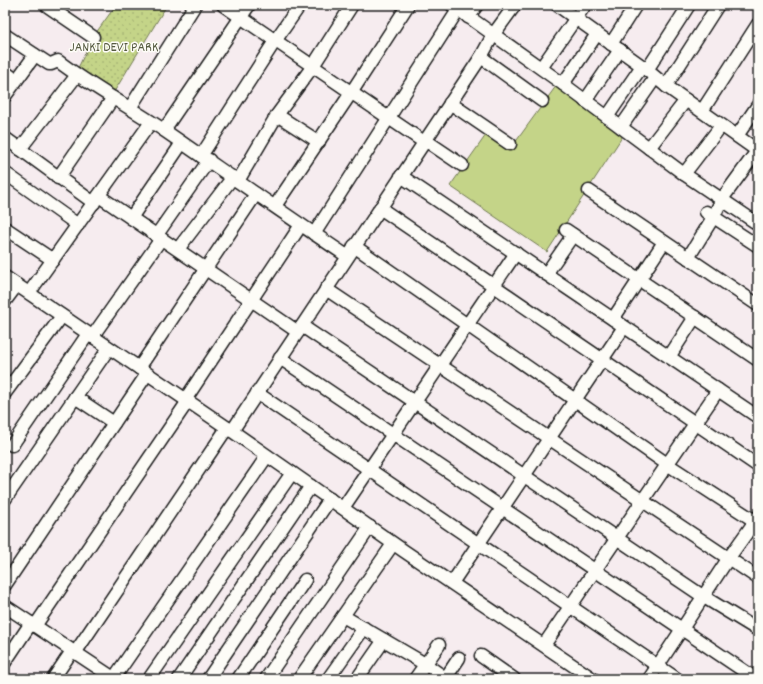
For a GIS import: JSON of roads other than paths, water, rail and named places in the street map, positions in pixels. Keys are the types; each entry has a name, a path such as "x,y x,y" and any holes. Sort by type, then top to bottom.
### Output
{"street":[{"path":"46,5 93,37"},
{"path":"130,108 195,5"},
{"path":"223,5 388,118 462,165"},
{"path":"164,130 250,5"},
{"path":"12,446 158,237 275,41 300,5"},
{"path":"178,249 235,179 277,115 313,66 352,5"},
{"path":"275,206 319,142 408,5"},
{"path":"468,17 477,5"},
{"path":"53,679 74,652 229,429 257,393 481,57 493,35 516,5"},
{"path":"557,5 577,18 721,126 758,151 710,214 688,258"},
{"path":"541,68 585,5"},
{"path":"585,101 616,47 636,5"},
{"path":"621,127 648,71 689,5"},
{"path":"666,86 718,5"},
{"path":"314,234 388,118 455,7 563,84 684,174 758,224"},
{"path":"702,111 758,24"},
{"path":"563,84 597,34"},
{"path":"5,35 49,64 58,61 77,75 164,130 314,234 351,251 468,325 667,464 757,520 728,559 649,679"},
{"path":"5,96 35,54"},
{"path":"481,57 542,101"},
{"path":"607,117 648,71"},
{"path":"5,72 16,80"},
{"path":"20,149 77,75"},
{"path":"58,178 113,98"},
{"path":"649,148 686,100"},
{"path":"450,103 510,144"},
{"path":"737,136 758,105"},
{"path":"277,115 319,142"},
{"path":"29,293 151,122"},
{"path":"684,174 721,126"},
{"path":"5,138 58,178 130,218 252,300 415,402 704,597 758,630"},
{"path":"130,218 182,143"},
{"path":"5,173 78,225"},
{"path":"402,176 758,417"},
{"path":"589,191 758,306"},
{"path":"5,584 114,423 143,371 206,269 256,194"},
{"path":"380,208 758,466"},
{"path":"710,214 758,246"},
{"path":"5,662 33,625 187,401 301,224"},
{"path":"5,228 53,260"},
{"path":"546,274 570,232 758,360"},
{"path":"613,319 664,242"},
{"path":"342,508 516,254"},
{"path":"5,277 229,429 393,544 593,679"},
{"path":"5,301 17,285"},
{"path":"326,289 758,578"},
{"path":"5,393 62,316"},
{"path":"669,357 695,317"},
{"path":"452,584 624,327"},
{"path":"5,499 109,348"},
{"path":"280,358 756,679"},
{"path":"544,645 718,390"},
{"path":"257,393 677,679"},
{"path":"75,397 114,423"},
{"path":"5,606 113,678 267,456"},
{"path":"149,679 292,473"},
{"path":"179,679 311,486"},
{"path":"208,679 330,500"},
{"path":"266,679 370,527"},
{"path":"299,679 393,544"},
{"path":"238,679 305,580"},
{"path":"343,616 425,664 445,678 459,658"},
{"path":"328,679 364,628"},
{"path":"357,679 384,640"},
{"path":"415,679 439,645"},
{"path":"481,656 514,679"}],"park label":[{"name":"JANKI DEVI PARK","path":"114,48"}]}
